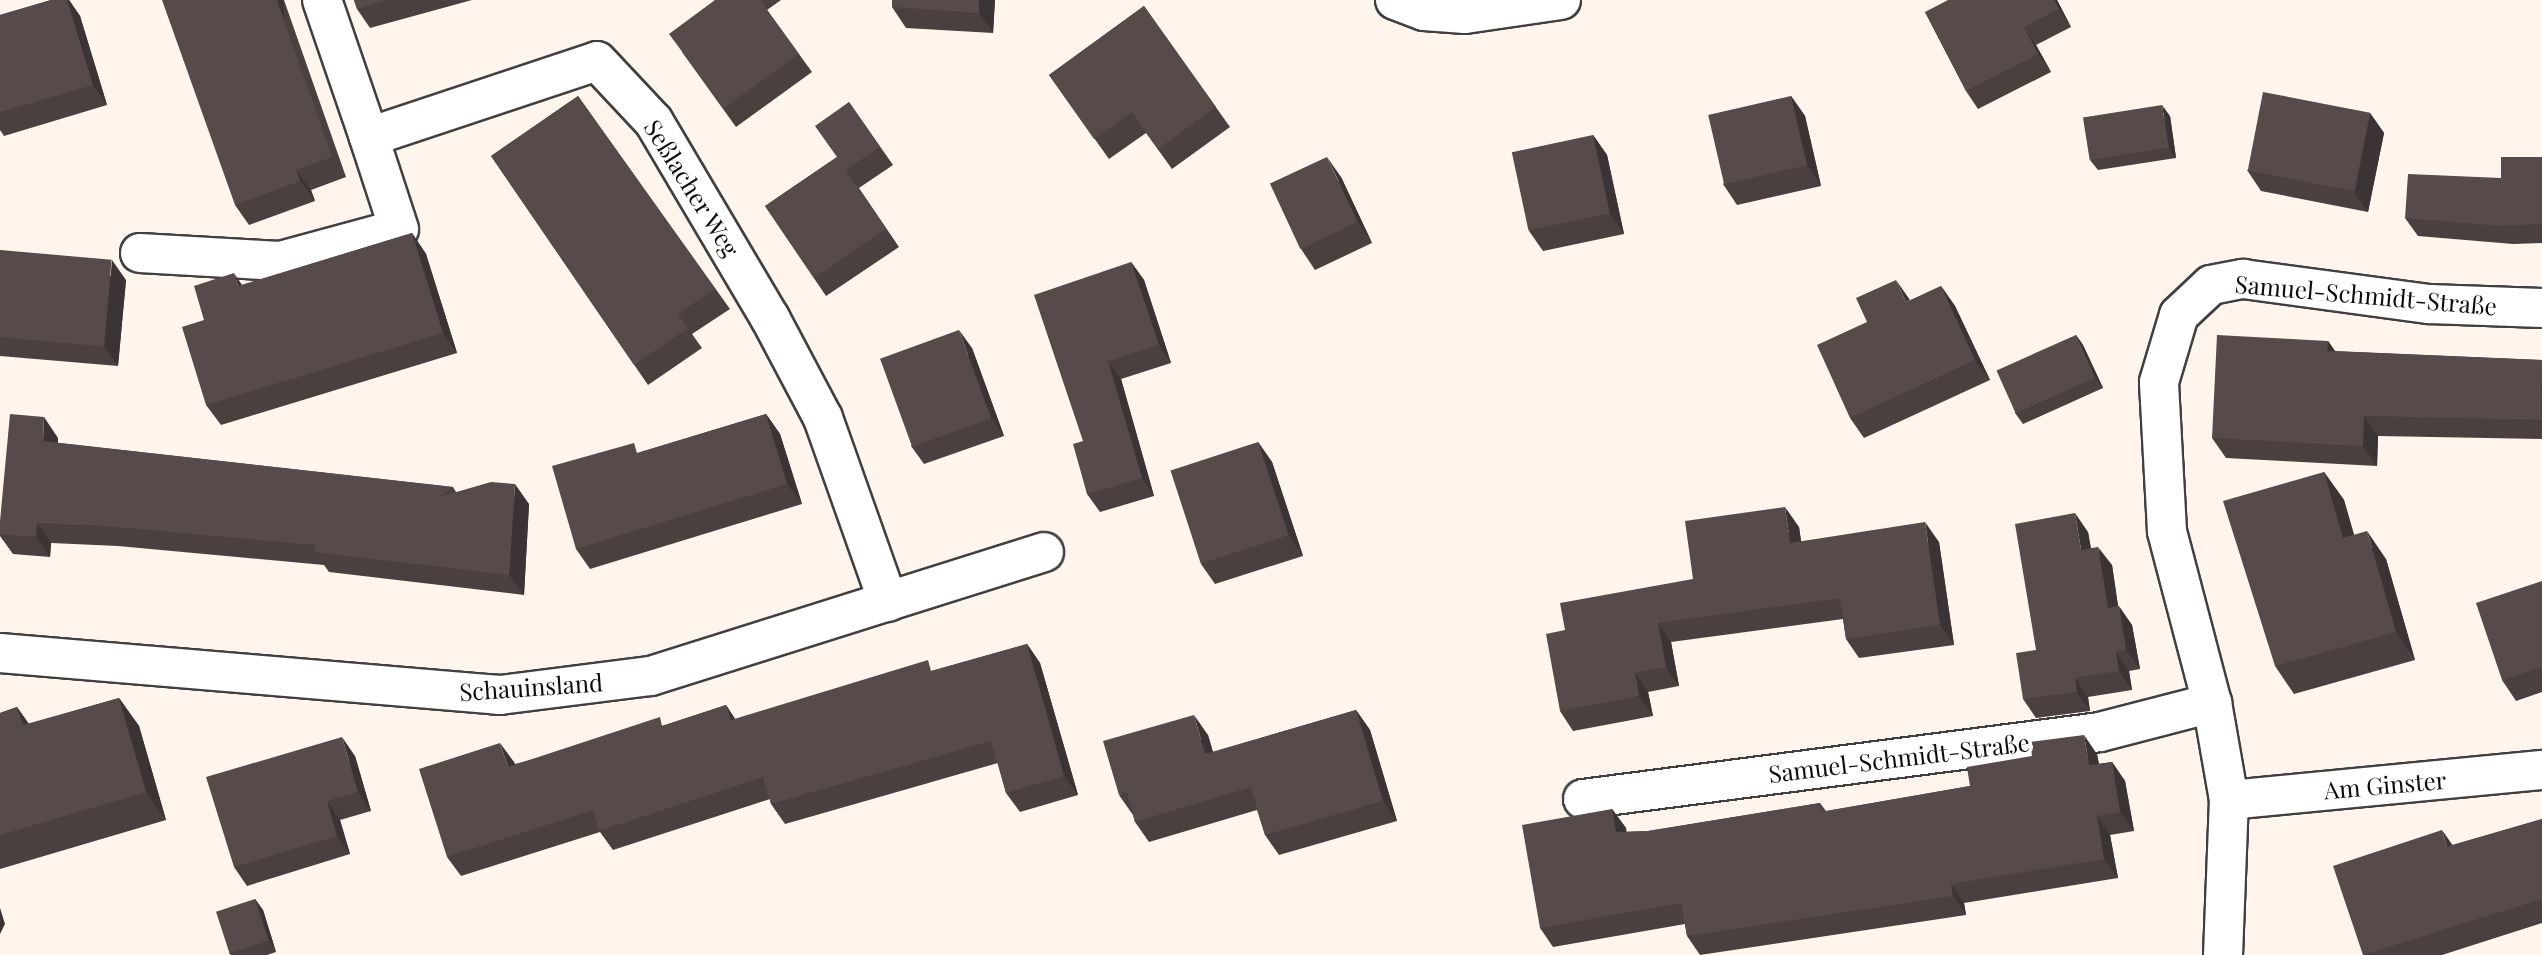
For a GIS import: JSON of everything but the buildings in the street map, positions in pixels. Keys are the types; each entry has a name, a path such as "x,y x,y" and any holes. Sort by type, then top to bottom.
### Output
{"street":[{"path":"140,253 280,261 399,229 322,0"},
{"path":"1395,0 1424,11 1465,14 1561,0"},
{"name":"Seßlacher Weg","path":"369,137 597,61 654,122 770,318 822,418 888,602"},
{"name":"Samuel-Schmidt-Straße","path":"2223,955 2229,800 2212,703 2167,531 2159,382 2179,315 2211,285 2243,279 2428,304 2542,308"},
{"name":"Schauinsland","path":"0,653 500,695 651,676 1044,552"},
{"name":"Samuel-Schmidt-Straße","path":"1583,799 2100,732 2212,703"},
{"name":"Am Ginster","path":"2229,800 2542,770"}]}
